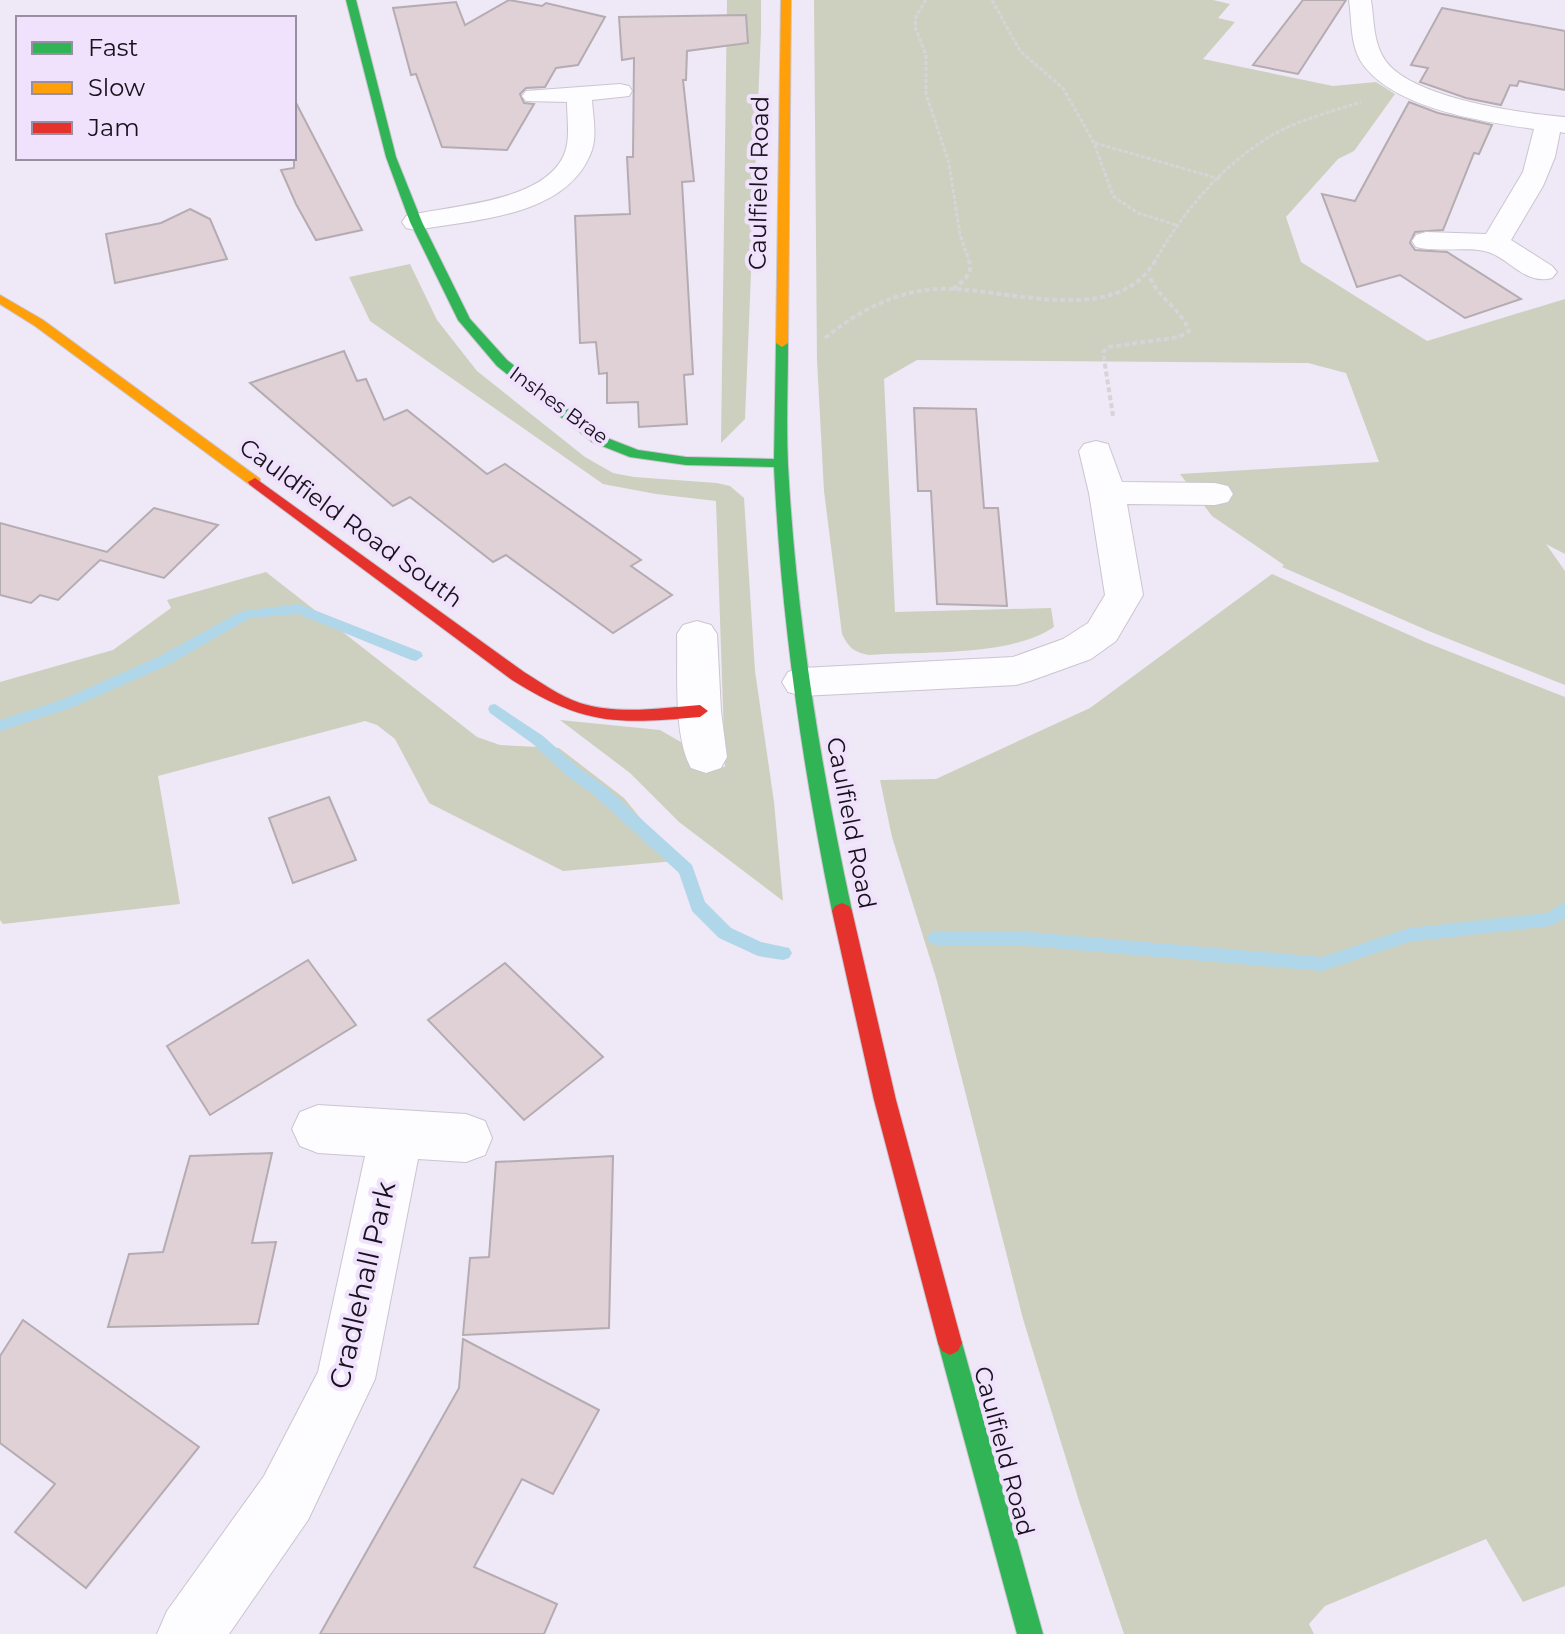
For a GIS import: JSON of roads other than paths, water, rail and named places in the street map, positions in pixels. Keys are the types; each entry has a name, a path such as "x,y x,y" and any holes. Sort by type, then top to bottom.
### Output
{"street":[{"name":"Inshes Brae","path":"351,0 391,157 416,222 464,320 502,363 597,439 635,454 686,461 781,463"},
{"name":"Caulfield Road","path":"786,0 781,358 783,519 814,768 883,1099 1030,1634"},
{"path":"1360,0 1366,45 1375,65 1408,87 1460,107 1556,124 1532,185 1495,243"},
{"path":"535,96 620,91"},
{"path":"416,222 523,200 560,180 578,155 579,93"},
{"path":"1426,241 1495,243 1542,272"},
{"name":"Cauldfield Road South","path":"0,299 39,323 518,676 549,695 573,707 613,716 700,711"},
{"path":"802,682 1016,671 1077,649 1102,632 1124,595 1107,493 1096,451"},
{"path":"1107,493 1215,494"},
{"path":"697,634 700,711 706,757"},
{"path":"318,1129 466,1138"},
{"name":"Cradlehall Park","path":"190,1634 286,1498 346,1379 396,1135"}],"waterway":[{"path":"0,726 66,704 163,661 247,614 299,609 416,656"},
{"path":"495,709 600,791 686,870 698,906 725,933 758,949 783,953"},
{"path":"936,938 1028,939 1322,964 1409,935 1551,919 1565,909"}]}
